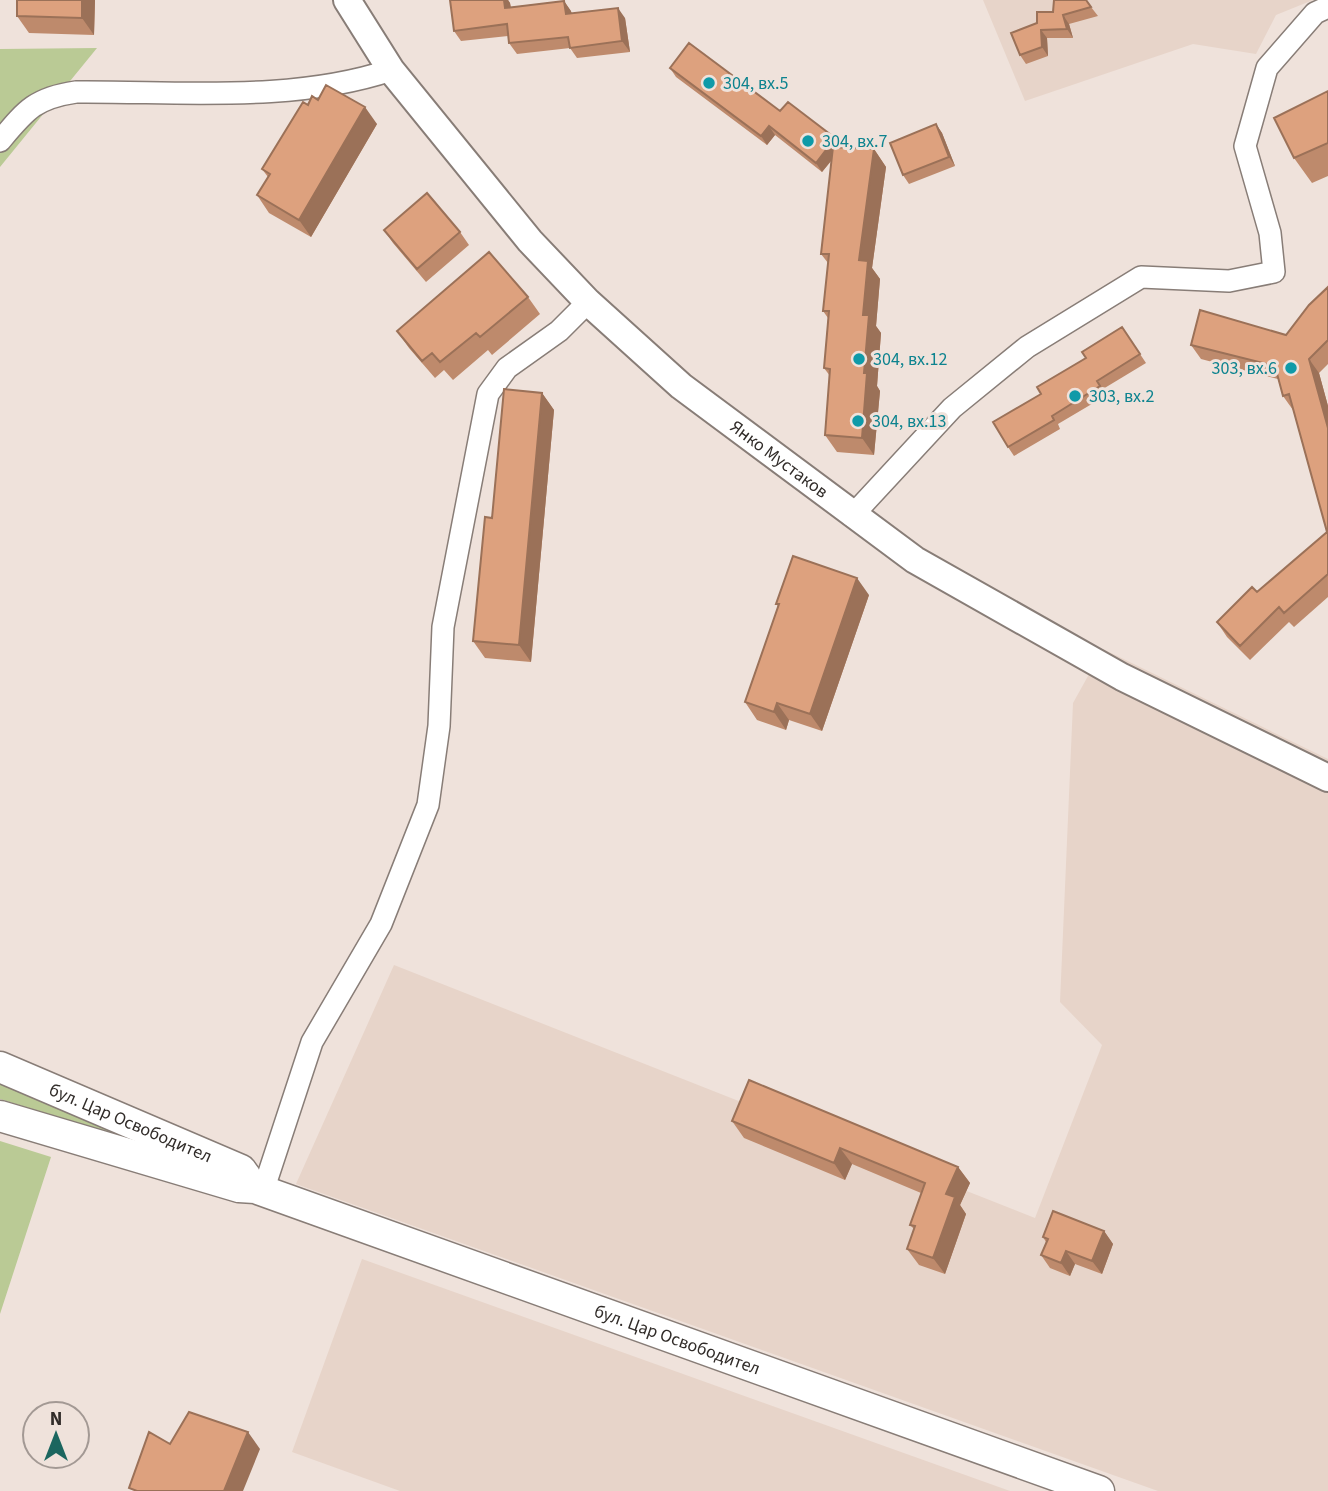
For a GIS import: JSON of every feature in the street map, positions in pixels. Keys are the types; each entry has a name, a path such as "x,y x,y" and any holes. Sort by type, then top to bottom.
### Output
{"main road":[{"name":"бул. Цар Освободител","path":"0,1068 241,1170 259,1189"},
{"name":"бул. Цар Освободител","path":"0,1116 239,1187 259,1189 1099,1491"}],"street":[{"name":"Янко Мустаков","path":"347,0 391,70 530,241 588,303 681,386 852,516 915,560 1048,637 1328,778"},
{"path":"852,516 952,408 1027,347 1141,277 1229,281 1274,272 1270,233 1245,146 1267,68 1315,13 1328,7"},
{"path":"0,141 27,108 48,96 76,92 274,91 356,82 391,70"},
{"path":"259,1189 312,1042 381,924 428,805 439,726 443,627 488,394 507,368 559,331 588,303"}],"shaded area":[{"path":"983,0 1313,0 1276,15 1256,54 1193,44 1025,101"},
{"path":"1103,649 1328,759 1328,1491 1158,1491 296,1184 394,965 1035,1218 1102,1045 1060,1002 1073,703"},
{"path":"362,1259 1010,1491 400,1491 292,1452"}],"green space":[{"path":"97,48 0,167 0,49"},
{"path":"0,1081 138,1142 0,1099"},
{"path":"0,1141 51,1157 0,1314"}],"building":[{"path":"17,0 82,0 82,18 17,16"},
{"path":"450,0 504,0 505,8 564,1 566,14 618,8 622,41 570,48 568,37 509,43 507,24 454,31"},
{"path":"1054,0 1086,0 1091,7 1063,15 1067,29 1041,30 1042,47 1020,55 1011,33 1037,23 1037,12 1053,12"},
{"path":"689,43 780,111 788,102 835,138 816,163 769,126 761,136 670,68"},
{"path":"326,85 365,107 299,220 257,195 270,174 262,169 303,102 308,105 312,96 318,100"},
{"path":"1328,91 1328,143 1294,158 1274,118"},
{"path":"936,124 949,157 903,175 890,143"},
{"path":"833,147 874,149 859,260 868,261 863,315 869,315 862,438 825,435 830,369 824,368 829,311 823,311 829,254 821,254"},
{"path":"427,193 460,232 417,269 384,230"},
{"path":"489,252 528,297 480,337 476,333 440,362 432,353 422,361 397,331"},
{"path":"1328,287 1328,340 1309,359 1328,428 1328,574 1284,613 1279,607 1240,646 1217,622 1252,587 1257,592 1327,532 1289,394 1283,396 1275,366 1191,345 1200,310 1286,335 1309,305"},
{"path":"1122,327 1140,354 1097,381 1100,386 1052,416 1054,420 1008,447 993,422 1041,394 1037,387 1086,358 1082,352"},
{"path":"504,389 542,393 519,645 473,641 485,517 492,518"},
{"path":"793,556 857,578 810,714 777,703 774,712 745,702"},
{"path":"749,1080 958,1167 946,1194 955,1197 933,1258 907,1249 915,1226 910,1225 925,1183 840,1148 834,1163 732,1121"},
{"path":"1053,1211 1104,1231 1092,1261 1066,1251 1061,1263 1041,1255 1048,1239 1043,1237"},
{"path":"189,1412 248,1432 224,1491 137,1491 129,1488 149,1432 170,1444"}],"place":[{"name":"304, вх.5","path":"709,83"},
{"name":"304, вх.7","path":"808,141"},
{"name":"304, вх.12","path":"859,359"},
{"name":"303, вх.6","path":"1291,368"},
{"name":"303, вх.2","path":"1075,396"},
{"name":"304, вх.13","path":"858,421"}]}
